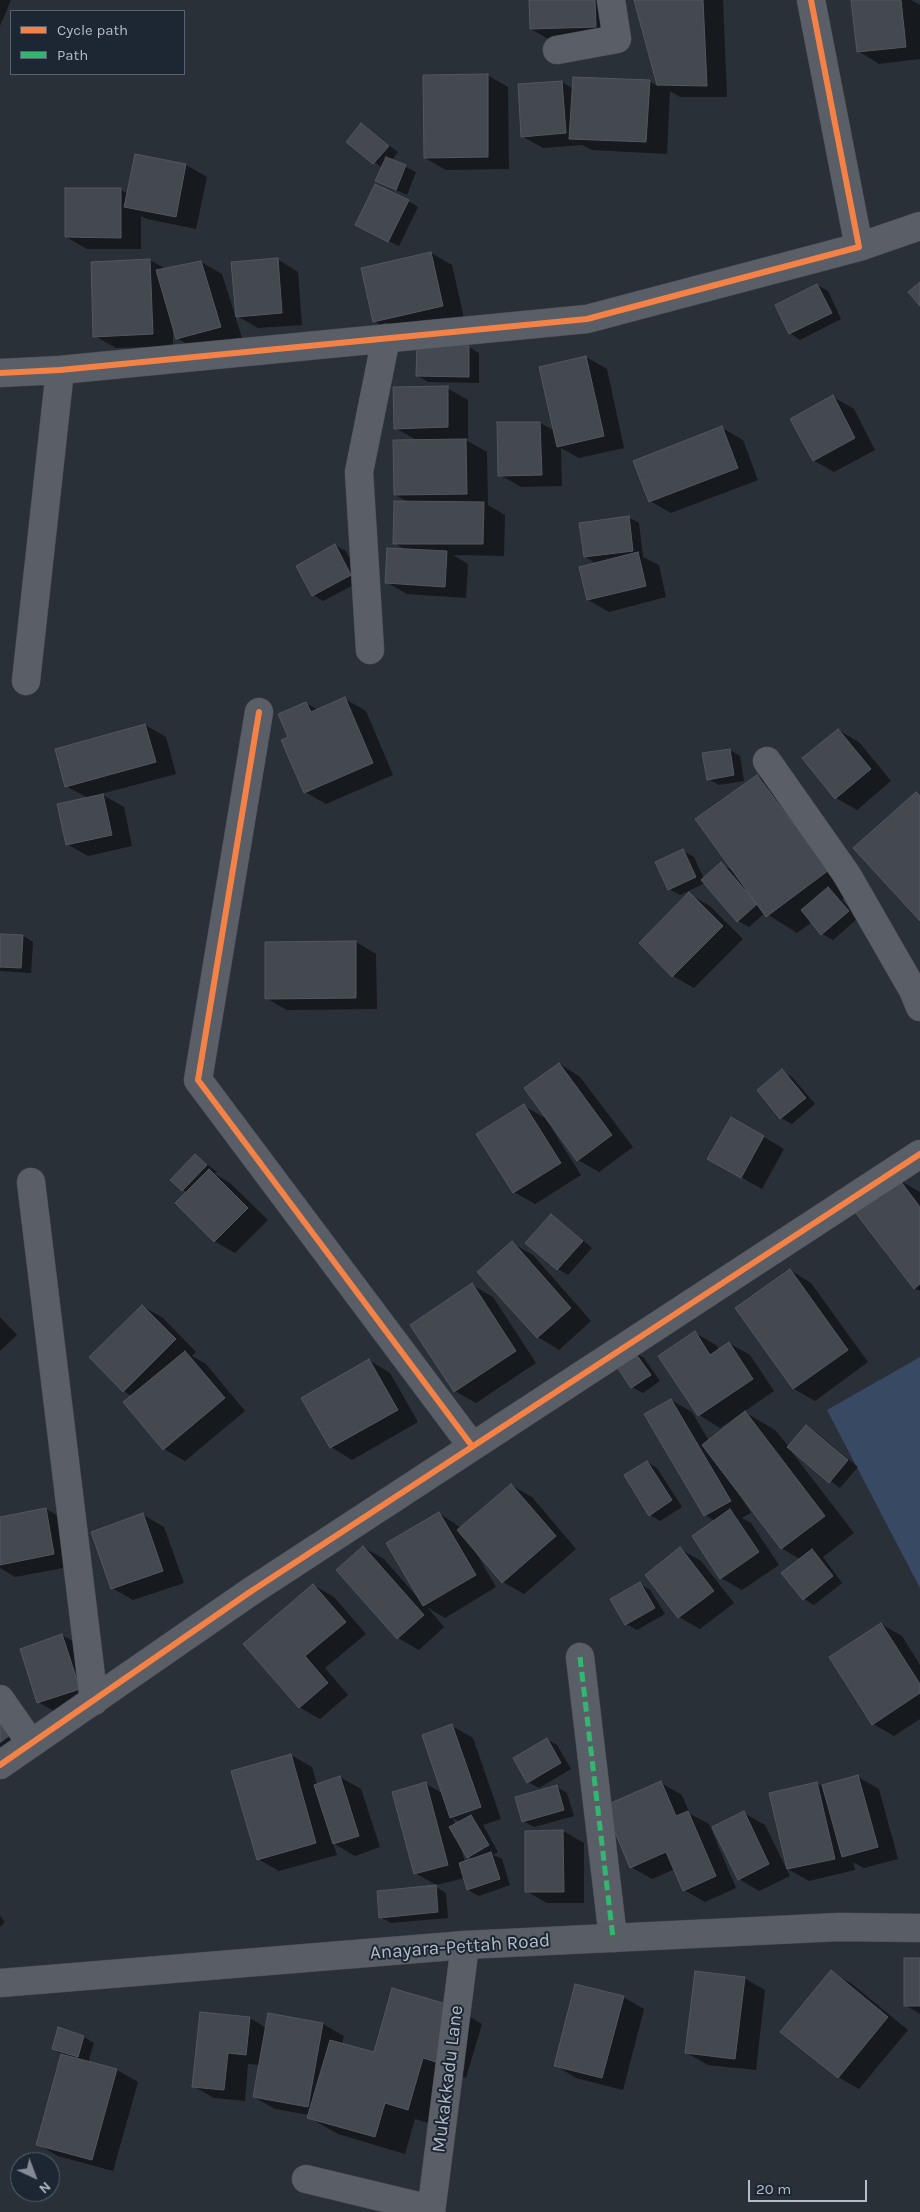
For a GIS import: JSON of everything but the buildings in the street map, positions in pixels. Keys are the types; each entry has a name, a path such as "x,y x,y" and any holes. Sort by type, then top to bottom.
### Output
{"main road":[{"name":"Anayara-Pettah Road","path":"0,1983 465,1945 839,1927 920,1928"}],"street":[{"path":"558,50 617,39 611,0"},
{"path":"811,0 859,248"},
{"path":"0,373 60,370 588,318 859,248 920,226"},
{"path":"370,650 359,472 386,338"},
{"path":"26,682 60,370"},
{"path":"259,712 198,1080 472,1446"},
{"path":"767,761 847,875 913,990 920,1007"},
{"path":"0,1765 30,1742 94,1701 250,1592 920,1154"},
{"path":"31,1182 94,1701"},
{"path":"580,1656 613,1938"},
{"path":"0,1699 30,1742"},
{"name":"Mukakkadu Lane","path":"431,2211 465,1945"},
{"path":"306,2179 431,2211"}],"water":[{"path":"920,1357 920,1588 827,1410"}],"marked path":[{"path":"580,1657 613,1938"}],"cycle path":[{"path":"0,373 60,370 587,319 859,247 811,0"},
{"path":"259,712 198,1080 472,1446"},
{"path":"0,1765 250,1592 920,1154"}]}
